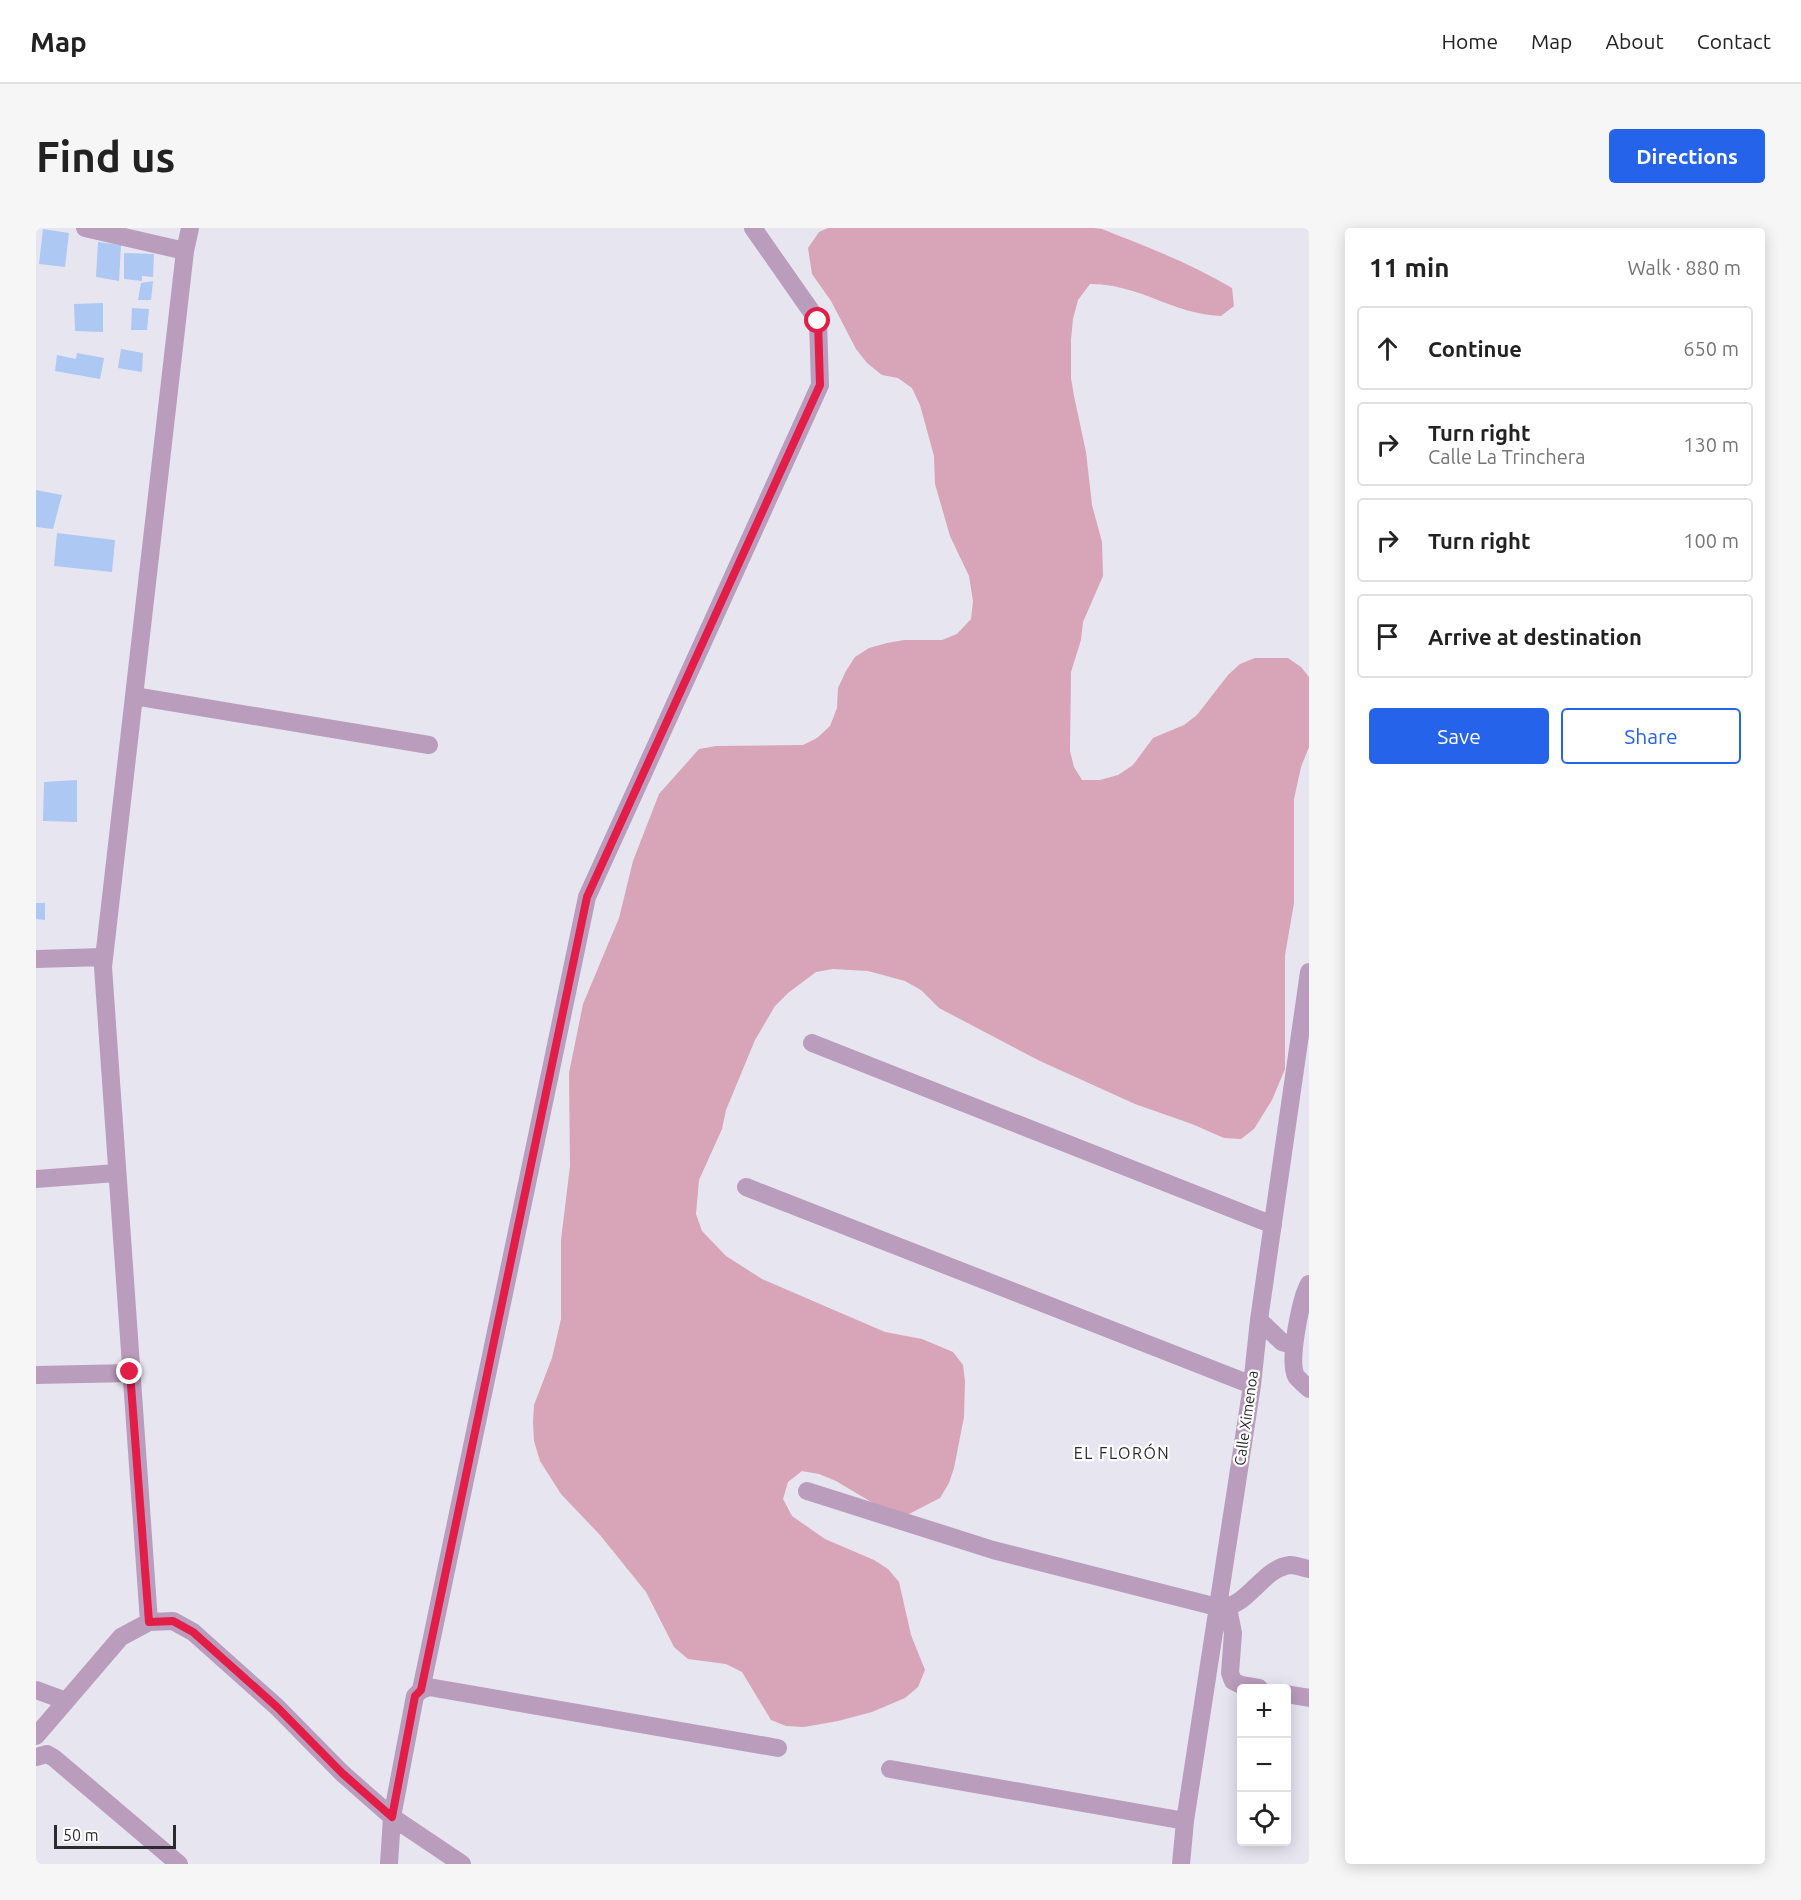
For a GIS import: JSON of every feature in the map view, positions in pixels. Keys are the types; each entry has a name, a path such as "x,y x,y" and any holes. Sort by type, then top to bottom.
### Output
{"street":[{"path":"85,228 185,251"},
{"path":"149,1622 103,967 185,251 190,228"},
{"path":"421,1690 587,897 820,385 818,321 753,228"},
{"path":"134,696 429,745"},
{"path":"36,959 104,957"},
{"name":"Calle Ximenoa","path":"1180,1864 1185,1821 1223,1607 1259,1320 1309,972"},
{"path":"812,1042 1273,1225"},
{"path":"36,1179 116,1173"},
{"path":"746,1187 1252,1385"},
{"path":"1309,1284 1293,1345 1292,1360 1296,1376 1309,1389"},
{"path":"1259,1320 1282,1342 1293,1345"},
{"path":"36,1375 130,1372"},
{"path":"807,1491 993,1550 1223,1607 1246,1597 1258,1584 1276,1571 1290,1565 1309,1569"},
{"path":"1223,1607 1233,1633 1230,1673 1233,1681 1243,1684"},
{"path":"36,1736 121,1637 149,1622 173,1621 193,1632 277,1707 342,1773 392,1817 462,1864"},
{"path":"389,1864 392,1817 415,1696 421,1690 429,1688 778,1748"},
{"path":"36,1690 66,1701"},
{"path":"1291,1695 1309,1698"},
{"path":"36,1757 47,1754 54,1758 178,1864"},
{"path":"890,1768 1185,1821"}],"shaded area":[{"path":"828,228 1102,229 1184,263 1232,288 1234,306 1221,316 1187,310 1108,285 1090,284 1078,300 1071,339 1071,378 1086,452 1092,505 1102,542 1103,576 1083,622 1081,640 1071,672 1070,751 1074,767 1082,780 1100,780 1118,775 1133,765 1153,738 1184,725 1197,715 1228,675 1240,664 1255,658 1288,658 1301,667 1309,677 1309,747 1301,767 1294,799 1294,903 1285,955 1285,1069 1272,1100 1254,1129 1241,1139 1224,1138 1135,1104 1040,1061 939,1008 921,990 905,981 868,971 833,969 816,972 775,1006 755,1040 726,1110 722,1129 699,1180 696,1214 702,1231 726,1256 762,1279 885,1332 922,1339 953,1352 963,1365 965,1381 964,1417 954,1468 949,1483 940,1498 907,1515 888,1512 836,1481 819,1474 802,1471 788,1482 783,1499 792,1516 825,1539 874,1560 888,1569 899,1582 911,1635 925,1670 918,1687 905,1698 872,1712 804,1727 786,1726 771,1720 742,1672 726,1664 688,1659 674,1647 646,1592 600,1535 561,1494 540,1461 534,1441 533,1422 534,1405 552,1358 561,1319 561,1240 570,1166 569,1073 583,1004 619,918 633,861 659,794 699,749 716,746 803,745 817,738 830,726 837,708 838,688 855,657 869,648 887,643 904,640 942,640 957,634 971,619 973,601 969,576 950,536 935,484 934,456 920,405 912,388 898,378 882,375 867,363 856,349 831,301 812,274 808,248 819,232"}],"building":[{"path":"43,229 69,233 65,267 39,264"},
{"path":"98,242 121,245 119,281 96,277"},
{"path":"124,253 154,254 153,277 142,276 142,281 124,279"},
{"path":"153,281 151,300 138,300 141,283"},
{"path":"103,303 103,332 75,331 74,304"},
{"path":"132,308 149,309 147,330 131,330"},
{"path":"121,349 143,353 142,372 118,368"},
{"path":"77,353 104,358 100,379 55,371 57,355 76,359"},
{"path":"36,490 62,495 53,529 36,527"},
{"path":"57,533 115,540 112,572 54,566"},
{"path":"77,780 77,822 43,821 44,782"},
{"path":"36,903 45,903 45,920 36,919"}],"district":[{"name":"EL FLORÓN","path":"1122,1453"}],"route":[{"path":"130,1372 149,1622 173,1621 193,1632 277,1707 342,1773 392,1817 415,1696 421,1690 587,897 820,385 818,321"}]}
